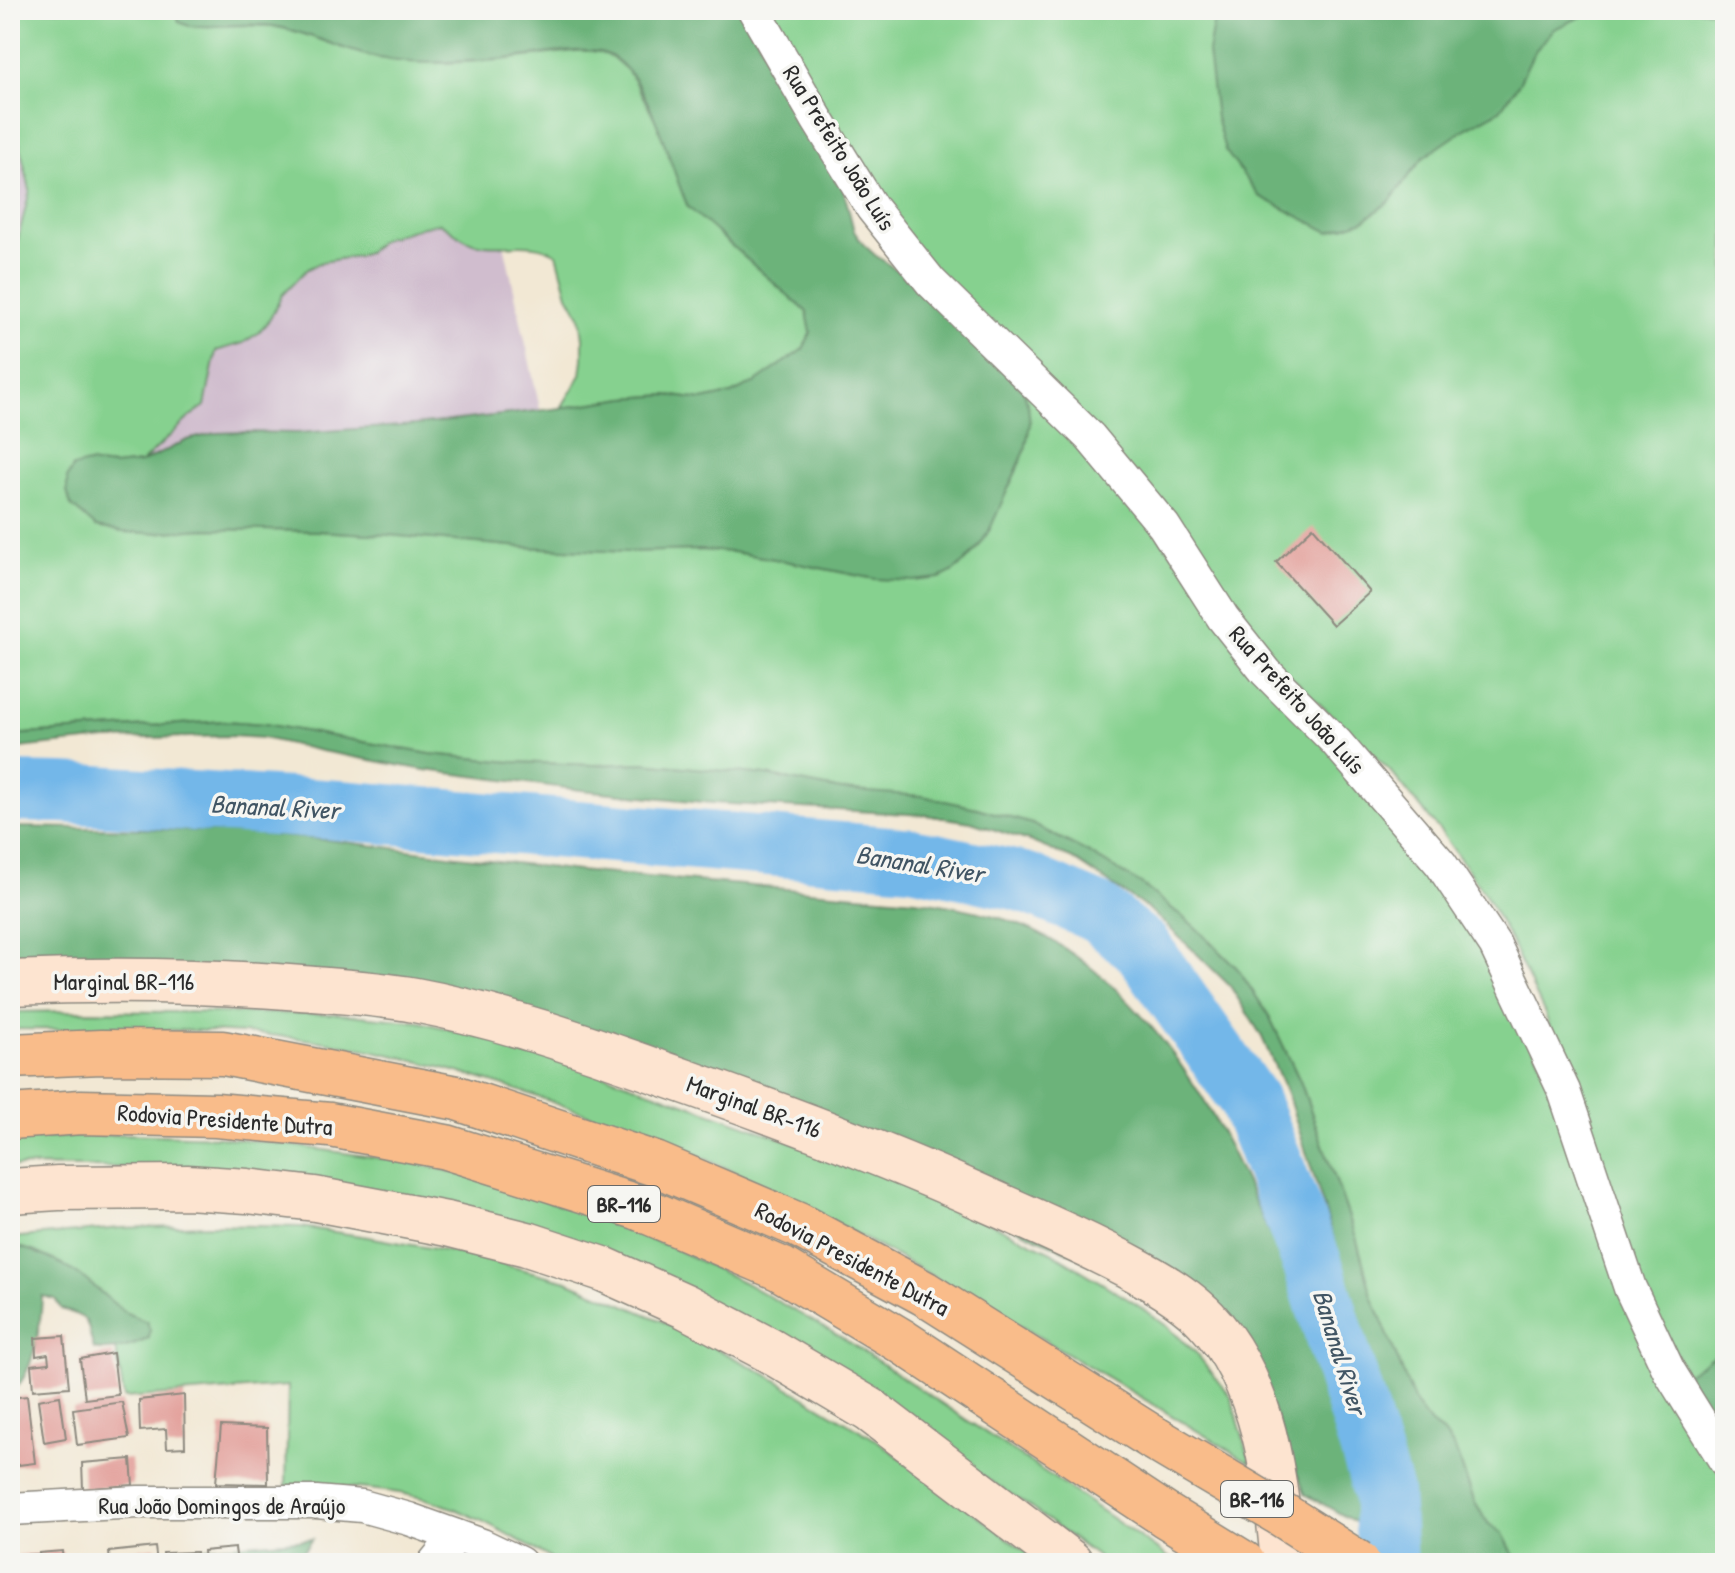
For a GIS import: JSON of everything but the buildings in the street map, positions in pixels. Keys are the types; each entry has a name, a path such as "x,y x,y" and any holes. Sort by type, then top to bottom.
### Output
{"highway":[{"name":"Rodovia Presidente Dutra","path":"10,1056 101,1052 223,1053 457,1098 655,1164 798,1225 924,1293 1358,1563"},
{"name":"Rodovia Presidente Dutra","path":"10,1117 96,1112 216,1115 330,1125 446,1147 637,1207 781,1269 903,1342 1243,1563"}],"main road":[{"name":"Marginal BR-116","path":"10,983 248,984 380,994 485,1016 639,1065 915,1167 1100,1250 1162,1284 1184,1300 1206,1319 1235,1358 1262,1429 1274,1490 1283,1563"},
{"path":"10,1191 187,1187 315,1199 500,1237 603,1269 753,1341 870,1410 1071,1563"}],"street":[{"name":"Rua Prefeito João Luís","path":"754,10 872,208 931,282 1090,437 1164,526 1223,618 1266,672 1336,742 1441,864 1495,945 1564,1091 1630,1288 1669,1371 1725,1461"},
{"name":"Rua João Domingos de Araújo","path":"10,1509 138,1502 316,1502 362,1506 409,1519 520,1563"},
{"path":"434,1563 456,1536"}],"shaded area":[{"path":"10,10 453,10 569,542 10,682"}],"green space":[{"path":"10,10 176,10 203,27 272,26 369,56 417,62 501,60 583,50 599,52 612,57 628,71 656,121 668,152 717,233 807,312 811,332 803,349 756,382 731,394 702,400 667,395 625,398 561,408 581,375 583,338 580,316 568,295 557,254 536,246 473,243 439,223 383,239 368,252 322,262 307,269 282,295 270,319 258,333 243,343 216,351 205,406 141,463 113,466 88,463 67,478 71,506 122,532 203,529 317,531 522,547 627,552 733,552 875,579 952,572 980,545 1017,470 1023,390 1071,429 1462,910 1540,1061 1650,1353 1725,1478 1725,1563 1516,1563 1503,1534 1488,1523 1475,1503 1455,1449 1416,1405 1372,1296 1356,1237 1300,1081 1269,1016 1237,968 1194,926 1141,884 1032,824 977,808 841,790 766,775 643,763 512,762 430,754 265,724 225,721 10,735 10,271 30,190 10,103"},
{"path":"176,10 741,10 843,187 854,231 863,244 921,287 1023,390 1030,424 1025,451 980,545 952,572 940,578 914,581 875,579 733,552 627,552 522,547 317,531 203,529 152,533 96,527 71,505 67,478 73,467 88,463 113,466 141,463 187,440 216,433 297,433 415,425 667,395 702,400 731,394 756,382 803,349 811,332 807,312 688,207 649,105 627,69 613,57 576,51 484,61 397,61 366,55 273,26 189,26 179,22"},
{"path":"763,10 1725,10 1725,1438 1686,1374 1645,1294 1545,1014 1485,894 1441,832 1390,771 1281,667 905,236"},
{"path":"1228,10 1582,10 1583,16 1554,29 1534,52 1518,85 1500,110 1423,158 1389,202 1364,220 1329,232 1259,196 1225,150 1216,118 1208,52 1213,24"},
{"path":"225,721 265,724 430,754 512,762 643,763 766,775 841,790 923,796 1032,824 1141,884 1194,926 1237,968 1269,1016 1300,1081 1356,1237 1372,1296 1416,1405 1455,1449 1475,1503 1488,1523 1503,1534 1516,1563 1416,1563 1409,1559 1389,1427 1373,1365 1288,1096 1261,1035 1230,986 1191,948 1151,911 1073,859 971,822 925,815 713,803 581,790 425,770 263,738 106,739 10,749 10,735"},
{"path":"10,827 155,829 328,840 578,871 916,900 993,916 1030,929 1086,963 1144,1018 1177,1060 1214,1117 1315,1335 1347,1433 1373,1532 1305,1494 1274,1413 1220,1320 558,1023 10,969"},
{"path":"10,1012 340,1014 420,1022 542,1052 911,1185 1051,1252 1168,1327 1196,1353 1231,1397 1251,1463 911,1264 753,1181 656,1139 465,1074 342,1045 275,1036 199,1031 10,1029"},
{"path":"125,1134 221,1137 414,1163 458,1173 607,1221 743,1282 843,1338 1177,1563 1106,1563 1024,1503 732,1312 159,1168 10,1166 10,1140"},
{"path":"208,1225 301,1227 368,1237 463,1254 567,1281 660,1320 764,1373 878,1441 1041,1563 559,1563 478,1519 426,1499 374,1489 286,1486 288,1386 124,1398 116,1348 146,1340 147,1322 124,1312 86,1280 35,1252 10,1244 10,1238 121,1228"},
{"path":"10,1244 62,1264 86,1280 124,1312 147,1322 149,1338 122,1348 94,1349 84,1319 61,1309 55,1299 42,1296 38,1334 30,1362 25,1375 10,1393"},
{"path":"1725,1348 1725,1438 1686,1374"},
{"path":"312,1539 295,1563 10,1563 10,1562"}],"waterway":[{"name":"Bananal River","path":"10,792 339,810 911,858 1024,882 1098,913 1142,948 1248,1099 1313,1265 1383,1492 1387,1563"}]}
